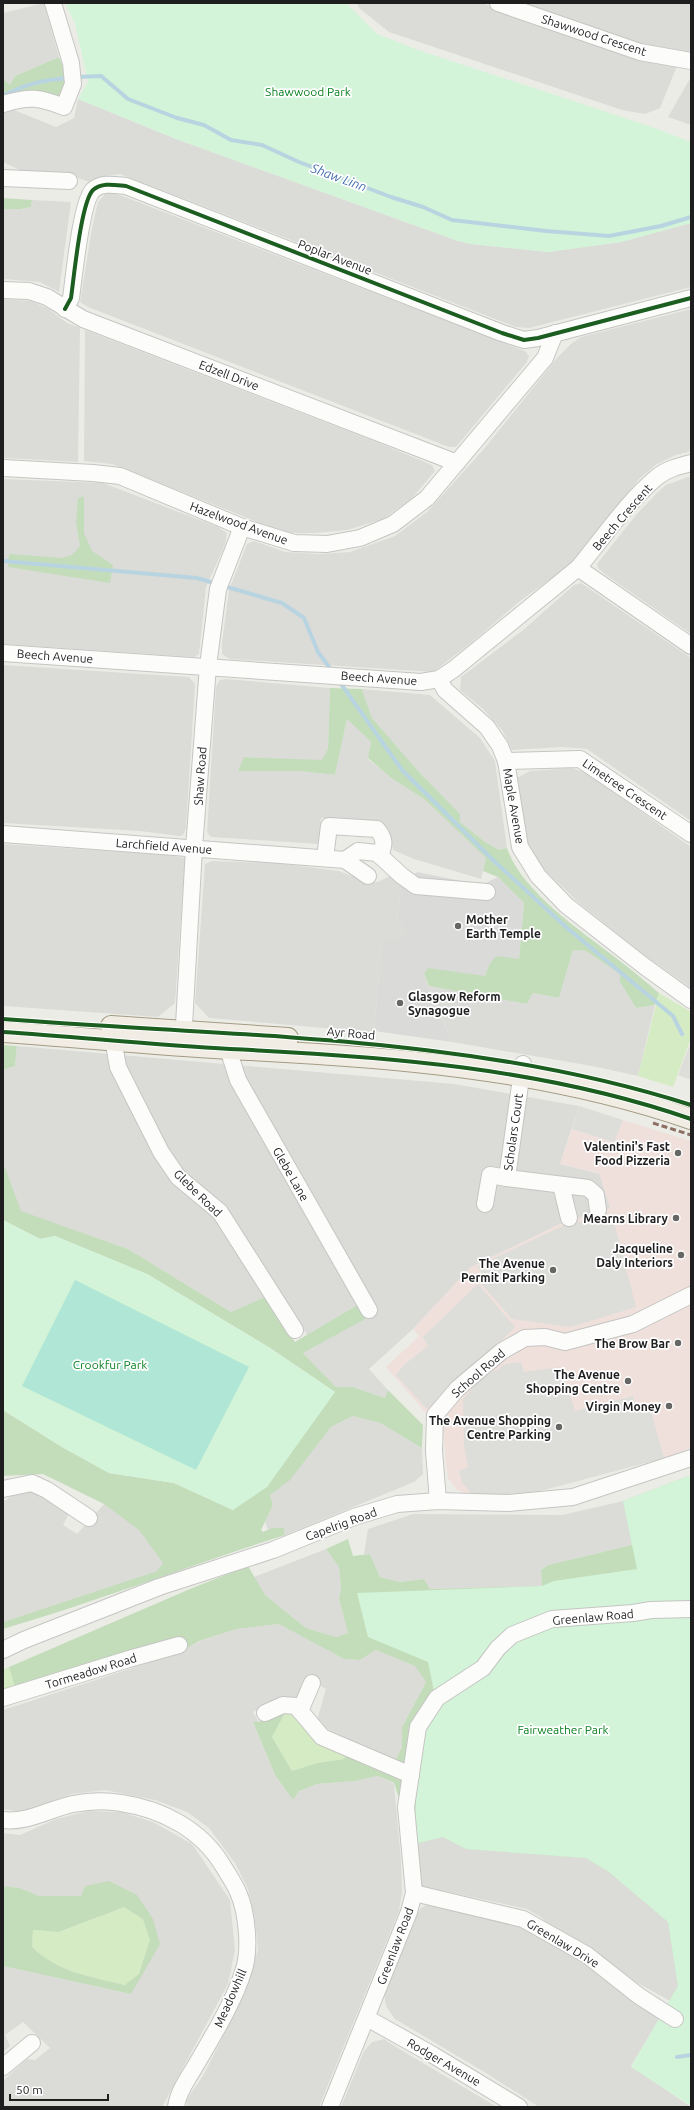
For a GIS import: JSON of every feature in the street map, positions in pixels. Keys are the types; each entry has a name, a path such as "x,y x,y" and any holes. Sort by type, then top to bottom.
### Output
{"main road":[{"name":"Ayr Road","path":"3,1018 114,1032 228,1041 307,1052 522,1071 610,1082 691,1105"},
{"name":"Ayr Road","path":"3,1032 114,1032"},
{"name":"Ayr Road","path":"522,1071 657,1107 691,1119"}],"street":[{"path":"3,104 24,98 45,100 64,107 73,84 71,63 53,3"},
{"name":"Shawwood Crescent","path":"498,3 640,52 691,61"},
{"path":"3,178 69,181"},
{"name":"Poplar Avenue","path":"65,309 71,298 85,205 93,190 108,184 126,186 502,333 524,340 691,298"},
{"name":"Edzell Drive","path":"3,290 29,291 47,297 65,309 90,322 457,463"},
{"name":"Hazelwood Avenue","path":"3,468 120,476 242,527 294,543 327,544 360,538 393,524 427,498 545,358 555,333"},
{"name":"Beech Crescent","path":"578,568 637,497 658,477 674,467 691,463"},
{"name":"Shaw Road","path":"184,1038 194,848 208,666 218,589 242,527"},
{"path":"439,679 578,568 691,646"},
{"name":"Beech Avenue","path":"3,653 208,666 421,682 439,679"},
{"name":"Maple Avenue","path":"439,679 445,690 487,727 500,746 506,761 520,846 538,876 566,905 644,966 691,1000"},
{"name":"Limetree Crescent","path":"506,761 580,759 691,834"},
{"path":"325,858 329,826 377,829 384,838 384,846 380,856"},
{"name":"Larchfield Avenue","path":"3,834 345,860"},
{"path":"368,876 345,860 358,851 377,853 402,876 416,886 487,892"},
{"name":"Glebe Road","path":"114,1032 118,1067 161,1152 178,1177 220,1212 295,1330"},
{"name":"Glebe Lane","path":"228,1041 238,1080 369,1310"},
{"name":"Scholars Court","path":"485,1204 490,1175 507,1178 522,1071"},
{"path":"507,1178 588,1188 596,1195 598,1210"},
{"path":"561,1185 569,1218"},
{"name":"School Road","path":"438,1501 434,1451 435,1415 458,1388 502,1351 525,1338 545,1337 564,1342 633,1324 691,1295"},
{"name":"Capelrig Road","path":"3,1650 24,1640 159,1587 273,1550 354,1517 397,1504 438,1501 508,1503 573,1497 691,1458"},
{"path":"3,1489 32,1483 47,1490 89,1518"},
{"name":"Greenlaw Road","path":"330,2107 409,1912 414,1893 406,1807 418,1726 437,1698 483,1668 498,1648 512,1635 552,1619 633,1613 651,1610 691,1609"},
{"name":"Tormeadow Road","path":"3,1698 129,1658 178,1645"},
{"path":"300,1711 312,1683"},
{"path":"265,1713 283,1706 296,1706 322,1736 411,1775"},
{"name":"Meadowhill","path":"3,1820 14,1821 72,1804 102,1801 122,1803 149,1810 172,1819 196,1833 214,1852 238,1892 246,1923 247,1947 244,1972 216,2030 180,2093 176,2107"},
{"name":"Greenlaw Drive","path":"414,1893 523,1919 587,1955 639,1996 675,2018"},
{"name":"Rodger Avenue","path":"367,2018 519,2107"},
{"path":"3,2067 32,2043"}],"shaded area":[{"path":"44,3 59,57 15,76 10,86 3,79 3,13"},
{"path":"357,3 481,3 625,52 677,66 660,108 645,114 622,110 389,32 359,8"},
{"path":"516,3 691,3 691,54 638,45"},
{"path":"691,77 691,125 668,117"},
{"path":"78,99 176,139 458,241 471,244 548,252 621,242 691,223 691,287 529,328 516,327 120,174 106,176 90,182 63,173 24,172 3,162 3,110 9,108 56,127 74,118"},
{"path":"105,194 117,194 525,351 529,356 527,362 456,447 449,447 88,307 80,302 92,228 98,202"},
{"path":"32,200 71,202 59,292 40,282 3,279 3,209 21,209 31,207"},
{"path":"3,299 31,301 47,308 67,323 80,328 78,462 3,458"},
{"path":"691,309 691,451 676,455 657,464 640,478 573,563 520,601 471,643 433,672 230,659 222,654 229,590 247,544 254,541 285,552 319,554 350,552 395,536 427,512 483,450 557,358 571,344 581,337"},
{"path":"85,330 379,443 432,465 435,471 412,498 383,519 347,530 315,533 285,533 112,464 84,461"},
{"path":"691,476 691,634 606,575 598,568 597,564 636,515 657,493 666,485"},
{"path":"3,479 103,483 218,527 227,533 225,545 206,587 199,654 194,657 3,644"},
{"path":"581,583 691,658 691,821 587,749 563,747 512,750 502,730 483,709 460,690 461,677 522,631 574,585"},
{"path":"3,665 189,677 195,684 186,828 183,835 179,836 140,831 3,823"},
{"path":"226,679 330,688 328,749 322,761 244,757 300,771 335,775 347,719 371,742 368,759 391,778 424,799 486,858 481,879 414,859 393,850 389,833 376,823 321,818 319,844 211,837 207,832 216,687 220,680"},
{"path":"362,689 430,695 480,738 495,761 507,848 499,850 485,842 460,822 460,814 420,773 372,718"},
{"path":"572,768 586,773 691,847 691,988 643,954 579,903 528,854 517,778 530,771"},
{"path":"3,844 167,855 185,858 175,1003 158,1017 3,1006"},
{"path":"212,861 276,863 339,871 370,883 378,882 390,876 401,885 397,919 404,927 402,940 382,941 374,1031 371,1032 209,1018 195,1003 205,864"},
{"path":"417,872 482,885 498,877 524,903 519,959 489,965 485,976 424,975 452,1042 374,1031 382,940 402,939 404,927 397,919 401,885"},
{"path":"573,950 586,951 620,974 620,982 636,1008 655,1005 638,1076 592,1066 452,1042 429,986 527,1004 533,993 559,998"},
{"path":"17,1046 454,1084 579,1106 560,1164 600,1174 610,1208 558,1225 471,1267 413,1329 369,1369 388,1390 385,1398 353,1387 336,1387 303,1353 364,1319 359,1304 307,1335 279,1291 231,1312 128,1249 20,1211 3,1162 3,1070 15,1066"},
{"path":"689,1047 691,1047 691,1080 678,1075"},
{"path":"579,1106 623,1120 614,1142 572,1129"},
{"path":"623,1120 691,1141 691,1448 664,1458 540,1491 474,1497 457,1490 448,1478 442,1415 425,1412 386,1367 419,1336 413,1329 471,1267 558,1225 610,1208 599,1173 560,1164 572,1129 614,1142"},
{"name":"The Avenue Permit Parking","path":"612,1215 636,1307 571,1327 512,1319 478,1280 482,1273 477,1266 565,1225"},
{"name":"The Avenue Shopping Centre Parking","path":"478,1284 515,1327 485,1357 427,1409 396,1375 404,1365 428,1346 423,1337"},
{"name":"The Avenue Shopping Centre Parking","path":"521,1362 524,1372 561,1367 575,1411 633,1396 636,1408 649,1404 664,1458 540,1491 474,1497 462,1482 459,1471 468,1467 464,1446 463,1399 481,1379 506,1364"},
{"path":"353,1416 380,1423 422,1448 423,1474 414,1482 285,1535 284,1528 268,1530 265,1521 273,1505 270,1495 290,1479 331,1427"},
{"path":"36,1491 71,1510 63,1525 77,1534 107,1501 189,1554 157,1571 3,1622 3,1502 14,1494"},
{"path":"623,1501 632,1545 548,1565 541,1570 542,1586 430,1589 424,1579 399,1582 380,1577 370,1554 364,1554 368,1529 413,1514 562,1515"},
{"path":"326,1549 339,1567 341,1588 339,1599 348,1633 336,1637 306,1628 265,1595 254,1577"},
{"path":"280,1624 344,1659 360,1660 376,1650 416,1666 426,1682 402,1727 402,1747 395,1761 319,1725 317,1720 326,1689 310,1680 297,1699 288,1699 282,1696 253,1712 258,1721 253,1723 275,1775 293,1800 299,1791 317,1784 355,1781 378,1776 394,1784 401,1860 402,1893 399,1911 319,2107 187,2107 186,2100 203,2076 245,1992 258,1949 255,1921 248,1889 235,1863 209,1828 187,1812 155,1800 105,1790 72,1794 20,1812 3,1809 3,1710 179,1653 200,1641 237,1629"},
{"path":"88,1811 121,1812 153,1822 192,1844 230,1900 235,1950 228,1984 162,2107 3,2107 3,2081 27,2059 35,2060 50,2048 23,2022 5,2035 10,2046 3,2052 3,1966 131,1994 85,1886 82,1896 39,1896 20,1888 3,1886 3,1833 20,1835 56,1819"},
{"path":"443,1837 466,1849 586,1858 609,1872 668,1922 678,1986 670,2001 636,1982 585,1944 546,1923 542,1918 527,1909 421,1886 414,1844"},
{"path":"429,1904 513,1924 541,1936 579,1955 661,2016 631,2066 691,2107 539,2107 486,2073 395,2019 386,2006 384,1993 415,1918 421,1908"},
{"path":"384,2039 497,2107 341,2107 364,2051 372,2042"}],"green space":[{"name":"Shawwood Park","path":"65,3 346,3 377,34 418,50 652,127 691,142 691,223 621,242 548,252 471,244 458,241 176,139 78,99 88,82 75,23"},
{"path":"59,57 65,78 59,99 31,90 3,100 3,79 10,85 15,76"},
{"path":"3,198 32,200 31,207 21,209 3,209"},
{"path":"84,496 84,533 92,551 113,565 110,583 8,567 9,554 62,558 72,555 80,546 76,522 78,498"},
{"path":"330,688 362,689 372,718 420,773 460,814 460,822 485,842 499,850 507,848 514,864 538,895 570,923 627,966 659,993 655,1005 636,1008 620,982 620,974 586,951 573,950 559,998 533,993 527,1004 429,986 424,974 428,968 485,976 489,965 496,956 519,959 524,903 498,877 483,871 486,858 424,799 391,778 368,758 371,742 347,719 335,775 300,771 238,771 244,757 322,760 328,749"},
{"path":"659,993 691,1012 691,1038 673,1087 638,1076"},
{"path":"3,1045 17,1046 15,1066 3,1070"},
{"path":"3,1162 21,1211 128,1249 231,1312 265,1297 295,1342 359,1304 365,1319 303,1353 336,1387 353,1387 385,1398 388,1390 423,1425 422,1448 380,1423 353,1416 331,1427 290,1480 270,1495 273,1505 261,1530 263,1532 272,1528 284,1528 285,1535 74,1607 3,1629 3,1622 157,1571 163,1563 139,1530 104,1504 43,1474 3,1476 3,1410 62,1447 109,1473 174,1483 233,1510 335,1392 270,1348 147,1274 55,1236 40,1239 3,1220"},
{"name":"Crookfur Park","path":"3,1220 40,1239 55,1236 147,1274 270,1348 335,1392 267,1487 233,1510 174,1483 109,1473 62,1447 3,1410"},
{"path":"75,1280 249,1367 196,1470 22,1386"},
{"name":"Fairweather Park","path":"691,1475 691,2069 667,2005 678,1986 668,1922 609,1872 586,1858 466,1849 443,1837 414,1844 394,1783 378,1776 355,1781 317,1784 299,1791 293,1800 275,1775 253,1722 263,1721 282,1710 286,1711 272,1737 292,1771 317,1763 344,1759 353,1741 395,1761 402,1747 402,1727 426,1682 415,1666 376,1650 360,1660 344,1659 279,1624 237,1629 199,1641 186,1649 178,1638 15,1687 9,1667 190,1589 248,1566 265,1595 306,1628 336,1637 348,1633 339,1599 341,1588 339,1567 326,1549 348,1539 353,1556 370,1554 380,1577 399,1582 424,1579 430,1589 542,1586 541,1570 548,1565 632,1545 623,1501"},
{"name":"Fairweather Park","path":"691,1475 691,2106 631,2067 678,1986 668,1922 609,1872 586,1858 466,1849 443,1837 414,1844 418,1749 426,1722 437,1706 428,1662 368,1637 357,1593 542,1586 554,1581 637,1569 623,1501"},
{"path":"9,1667 15,1687 3,1691 3,1670"},
{"path":"286,1711 301,1717 303,1725 307,1731 318,1740 348,1751 344,1759 317,1763 292,1771 272,1737"},
{"path":"109,1881 137,1895 153,1919 160,1944 131,1994 3,1966 3,1886 20,1888 39,1896 81,1896 85,1886","holes":["124,1907 143,1919 150,1940 139,1974 125,1985 88,1976 64,1968 52,1962 32,1947 33,1930 59,1932"]},
{"path":"124,1907 143,1919 150,1940 139,1974 125,1985 88,1976 64,1968 52,1962 32,1947 33,1930 60,1932"}],"waterway":[{"name":"Shaw Linn","path":"76,77 101,76 128,99 177,118 204,125 231,140 262,145 299,162 391,197 423,207 452,220 546,231 609,236 661,226 691,217"},
{"name":"Shaw Linn","path":"3,96 35,83 70,78"},
{"path":"3,561 197,578 217,584"},
{"path":"224,586 282,603 304,618 318,652 332,671"},
{"path":"339,681 402,770 495,862 566,927 673,1016 682,1034"},
{"path":"677,2057 691,2055"}],"marked path":[{"path":"653,1123 691,1135"}],"cycle path":[{"path":"65,309 71,298 82,224 89,197 93,190 97,187 109,185 126,186 502,333 524,340 538,338 691,298"},
{"path":"3,1019 263,1035 436,1051 522,1064 607,1082 691,1105"},
{"path":"3,1032 346,1056 463,1068 521,1076 579,1088 635,1102 691,1119"}],"place":[{"name":"Mother Earth Temple","path":"458,926"},
{"name":"Glasgow Reform Synagogue","path":"400,1003"},
{"name":"Valentini's Fast Food Pizzeria","path":"678,1153"},
{"name":"Mearns Library","path":"676,1218"},
{"name":"Jacqueline Daly Interiors","path":"681,1255"},
{"name":"The Avenue Permit Parking","path":"553,1270"},
{"name":"The Brow Bar","path":"678,1343"},
{"name":"The Avenue Shopping Centre","path":"628,1381"},
{"name":"Virgin Money","path":"669,1406"},
{"name":"The Avenue Shopping Centre Parking","path":"559,1427"}]}
